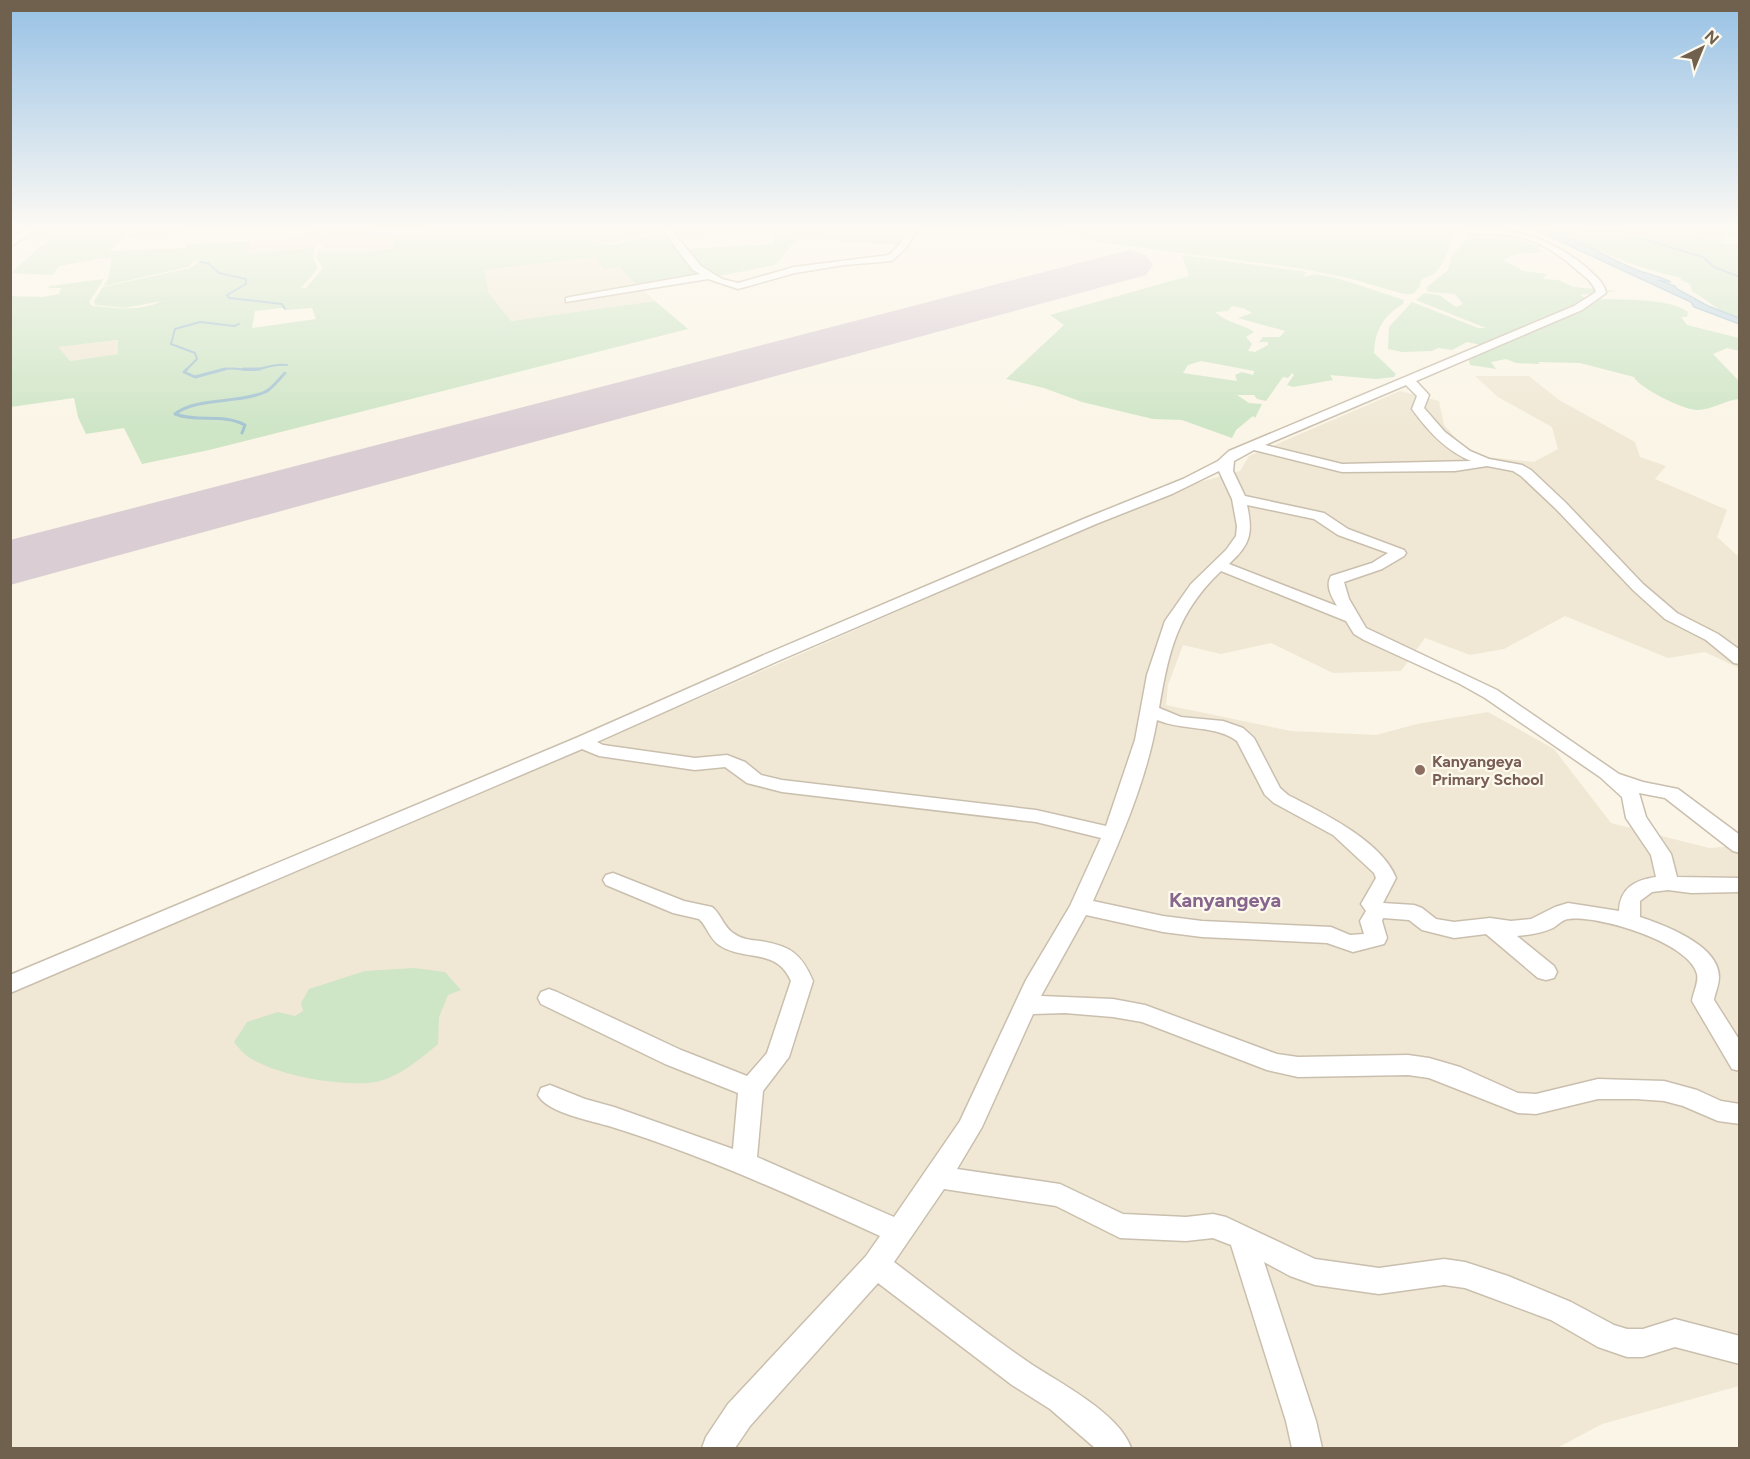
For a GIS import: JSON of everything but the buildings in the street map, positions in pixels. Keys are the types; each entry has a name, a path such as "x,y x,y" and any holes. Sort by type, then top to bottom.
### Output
{"street":[{"path":"570,300 604,294"},
{"path":"10,985 582,742 788,650 1191,480 1228,461 1234,454 1578,308 1599,294"},
{"path":"1409,381 1422,392 1422,399 1417,407 1431,425 1465,454 1486,462 1517,468 1526,473 1561,506 1638,587 1671,616 1712,638 1740,659"},
{"path":"1252,446 1342,468 1455,467 1486,462"},
{"path":"717,1449 739,1414 876,1265 970,1127 1047,959 1080,906 1113,834 1144,740 1156,675 1173,621 1200,583 1232,553 1244,531 1239,499 1226,471 1228,461"},
{"path":"1239,499 1319,516 1344,532 1399,553 1377,566 1336,579 1335,583 1341,598 1360,631 1491,694 1613,778 1631,795 1636,818 1661,854 1668,883"},
{"path":"1219,565 1352,618"},
{"path":"1148,710 1178,722 1231,728 1245,738 1272,791 1281,800 1340,830 1383,870 1386,878 1372,904 1377,910 1414,913 1430,925 1454,930 1490,926 1510,930 1522,929 1542,923 1566,911 1629,920 1665,934 1690,950 1701,961 1708,976 1703,1001 1740,1062"},
{"path":"582,742 598,750 695,764 727,761 738,766 754,779 782,786 1036,816 1113,834"},
{"path":"1613,778 1638,787 1671,794 1740,846"},
{"path":"613,880 680,908 705,912 725,939 782,954 799,972 802,981 777,1057 751,1088 744,1164"},
{"path":"1629,920 1630,898 1646,886 1668,883 1698,886 1740,885"},
{"path":"1080,906 1163,924 1202,929 1331,935 1346,944 1360,945 1376,938 1371,921 1377,910"},
{"path":"1490,926 1546,972"},
{"path":"549,998 673,1057 751,1088"},
{"path":"1026,1005 1074,1005 1113,1008 1145,1014 1275,1063 1298,1067 1408,1065 1430,1068 1451,1074 1497,1096 1518,1103 1536,1104 1598,1089 1636,1089 1680,1095 1718,1111 1740,1114"},
{"path":"550,1095 580,1108 614,1117 655,1134 744,1164 899,1232"},
{"path":"938,1177 1060,1195 1120,1226 1186,1229 1213,1226 1242,1236 1300,1267 1315,1272 1379,1281 1433,1273 1464,1275 1508,1289 1561,1311 1608,1337 1627,1343 1643,1343 1675,1333 1740,1350"},
{"path":"1242,1236 1301,1421 1307,1449"},
{"path":"876,1265 1022,1375 1048,1387 1090,1421 1116,1449"}],"shaded area":[{"path":"490,294 648,294 655,301 511,321"},
{"path":"119,340 119,354 69,361 57,347"},
{"path":"1475,376 1529,376 1559,400 1635,442 1640,457 1666,466 1655,479 1727,510 1717,537 1739,557 1739,668 1705,652 1668,658 1565,616 1504,649 1470,655 1425,638 1401,671 1333,673 1271,643 1221,654 1183,645 1168,685 1166,705 1291,731 1376,735 1417,724 1488,712 1554,749 1611,823 1709,848 1739,846 1739,1386 1602,1424 1557,1448 11,1448 10,994 187,914 703,697 1178,488 1240,471 1249,456 1400,391 1439,401 1444,425 1464,447 1486,457 1534,462 1558,449 1552,427 1498,397"}],"green space":[{"path":"94,294 89,302 92,306 122,308 95,305 94,301 98,294 490,294 511,321 655,301 688,329 209,450 142,464 124,428 86,434 78,417 74,398 11,407 11,296","holes":["162,301 145,307 125,308","312,308 316,319 252,328 255,311","118,340 118,354 70,361 58,347"]},
{"path":"1125,294 1386,294 1404,300 1403,304 1390,313 1381,324 1376,337 1374,353 1396,374 1394,377 1376,379 1330,375 1333,380 1293,387 1287,385 1294,375 1292,373 1288,378 1283,377 1266,401 1257,399 1254,395 1237,395 1249,403 1262,404 1255,418 1253,416 1236,430 1232,438 1182,420 1153,419 1082,402 1044,388 1006,379 1064,325 1050,315","holes":["1232,306 1252,313 1238,318 1285,331 1280,337 1263,337 1259,342 1268,342 1268,345 1255,352 1248,351 1252,344 1246,337 1254,332 1215,312 1228,311","1201,361 1254,371 1253,375 1242,372 1235,375 1237,381 1183,373 1188,365"]},
{"path":"1423,294 1432,294 1439,295 1456,307 1463,304 1455,294 1588,294 1580,295 1587,299 1640,300 1679,307 1688,312 1687,317 1681,317 1687,325 1739,338 1739,351 1727,348 1713,354 1739,381 1739,399 1697,410 1662,398 1644,387 1634,377 1580,363 1516,363 1506,359 1491,362 1496,369 1470,365 1469,360 1486,346 1467,342 1452,350 1438,348 1432,351 1402,352 1388,349 1389,327 1412,302 1478,328 1486,328 1416,300"},
{"path":"1697,294 1739,294 1739,318 1720,310"},
{"path":"414,968 445,972 461,990 448,995 439,1017 438,1044 409,1067 384,1080 345,1083 291,1074 259,1063 247,1056 234,1042 247,1022 278,1012 295,1016 303,1011 301,1003 309,989 365,971"}],"water":[{"path":"1674,294 1686,294 1708,306 1739,318 1739,324 1694,307 1691,302"}],"waterway":[{"path":"229,294 229,298 282,304 285,309"},
{"path":"222,370 195,377 184,372 197,359 195,353 171,344 175,329 200,322 234,326 239,324"},
{"path":"258,369 287,365"},
{"path":"243,369 258,369"},
{"path":"222,370 258,369"},
{"path":"242,433 245,425 236,421 192,418 175,414 194,405 255,396 273,386 285,373"}],"runway":[{"path":"10,563 1020,294"}],"place":[{"name":"Kanyangeya Primary School","path":"1420,770"}],"district":[{"name":"Kanyangeya","path":"1225,900"}]}
